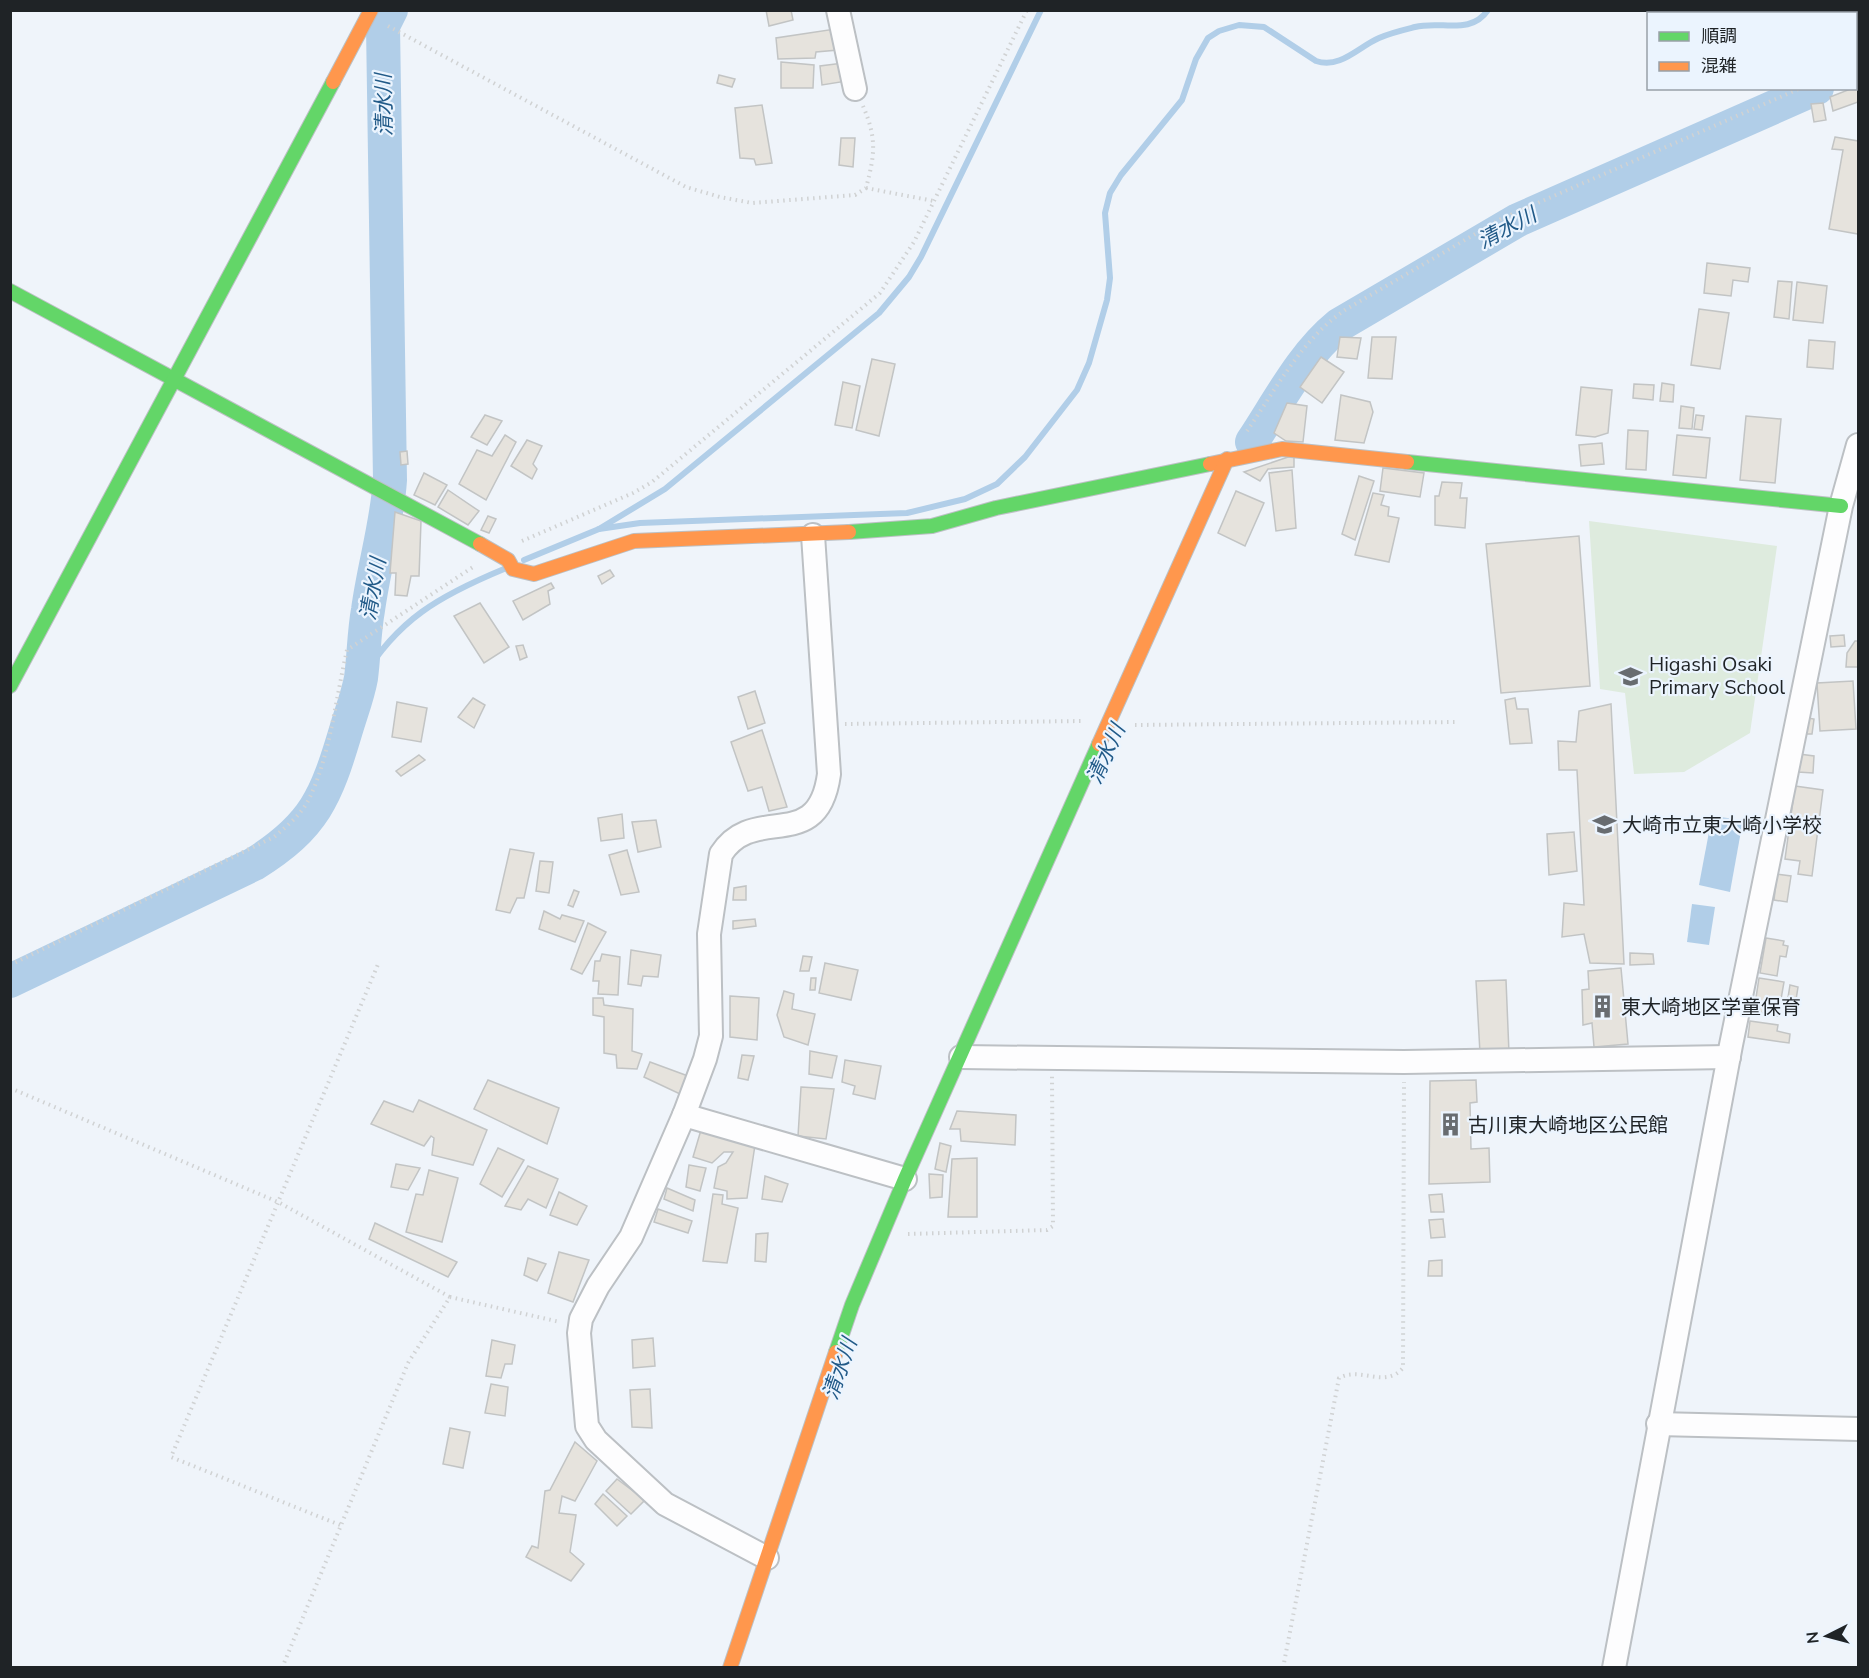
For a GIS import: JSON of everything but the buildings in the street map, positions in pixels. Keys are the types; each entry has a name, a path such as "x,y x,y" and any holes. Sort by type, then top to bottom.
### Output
{"street":[{"path":"10,686 371,10"},
{"path":"838,10 855,89"},
{"path":"10,291 495,552 511,565 534,574 634,541 813,535 932,526 996,508 1282,449 1841,506"},
{"path":"1614,1668 1658,1424 1729,1057 1841,506 1858,445"},
{"path":"730,1668 852,1305 904,1179 961,1057 1227,459"},
{"path":"767,1558 665,1504 596,1440 587,1426 579,1333 581,1319 598,1286 631,1237 684,1116 711,1036 709,934 721,854 728,842 739,834 806,820 817,812 826,795 830,774 813,535"},
{"path":"961,1057 1404,1062 1729,1057"},
{"path":"684,1116 904,1179"},
{"path":"1658,1424 1858,1429"}],"path":[{"path":"10,965 274,837 291,824 308,801 320,769 347,650 495,552 633,493 652,482 880,293 914,242 1027,10"},
{"path":"390,28 686,187 752,203 855,195 866,188 875,155 872,129 855,89"},
{"path":"1227,459 1313,338 1326,323 1345,310 1501,219 1796,90"},
{"path":"866,188 934,201"},
{"path":"826,724 1109,721"},
{"path":"1127,725 1458,722"},
{"path":"340,1525 171,1457 379,962"},
{"path":"904,1234 1047,1230 1053,1226 1052,1058"},
{"path":"1283,1668 1339,1378 1347,1374 1384,1379 1395,1376 1403,1368 1404,1062"},
{"path":"10,1088 278,1202 450,1296 567,1323 581,1319"},
{"path":"282,1668 408,1363 450,1296"}],"green space":[{"path":"1589,521 1777,546 1750,733 1684,772 1634,774 1625,693 1600,689"}],"water":[{"path":"1712,816 1743,820 1730,892 1699,885"},
{"path":"1692,904 1715,907 1709,945 1687,942"}],"waterway":[{"name":"清水川","path":"10,981 254,864 275,850 305,823 332,774 361,678 367,618 390,480 383,26 391,10"},
{"path":"524,560 599,529 665,489 879,313 909,277 921,257 1041,10"},
{"path":"599,529 640,523 907,513 965,499 997,484 1025,457 1077,390 1089,363 1107,300 1110,278 1105,213 1110,193 1121,175 1182,100 1196,59 1208,38 1219,31 1239,25 1264,27 1316,61 1325,63 1341,60 1371,42 1415,27 1473,23 1488,10"},
{"name":"清水川","path":"1252,442 1313,350 1339,325 1518,220 1812,90"},
{"path":"361,680 375,659 405,625 459,589 504,569"}],"traffic: fast":[{"path":"10,686 333,82"},
{"path":"10,291 480,544"},
{"path":"1407,462 1841,506"},
{"path":"849,532 932,526 996,508 1210,464"},
{"path":"836,1352 852,1305 905,1179 1099,744"}],"traffic: slow":[{"path":"333,82 371,10"},
{"path":"1210,464 1282,449 1407,462"},
{"path":"1099,744 1227,459"},
{"path":"480,544 508,560 513,569 534,574 634,541 849,532"},
{"path":"730,1668 836,1352"}],"place":[{"name":"Higashi Osaki Primary School","path":"1631,676"},
{"name":"大崎市立東大崎小学校","path":"1604,825"},
{"name":"東大崎地区学童保育","path":"1603,1007"},
{"name":"古川東大崎地区公民館","path":"1450,1125"}]}
